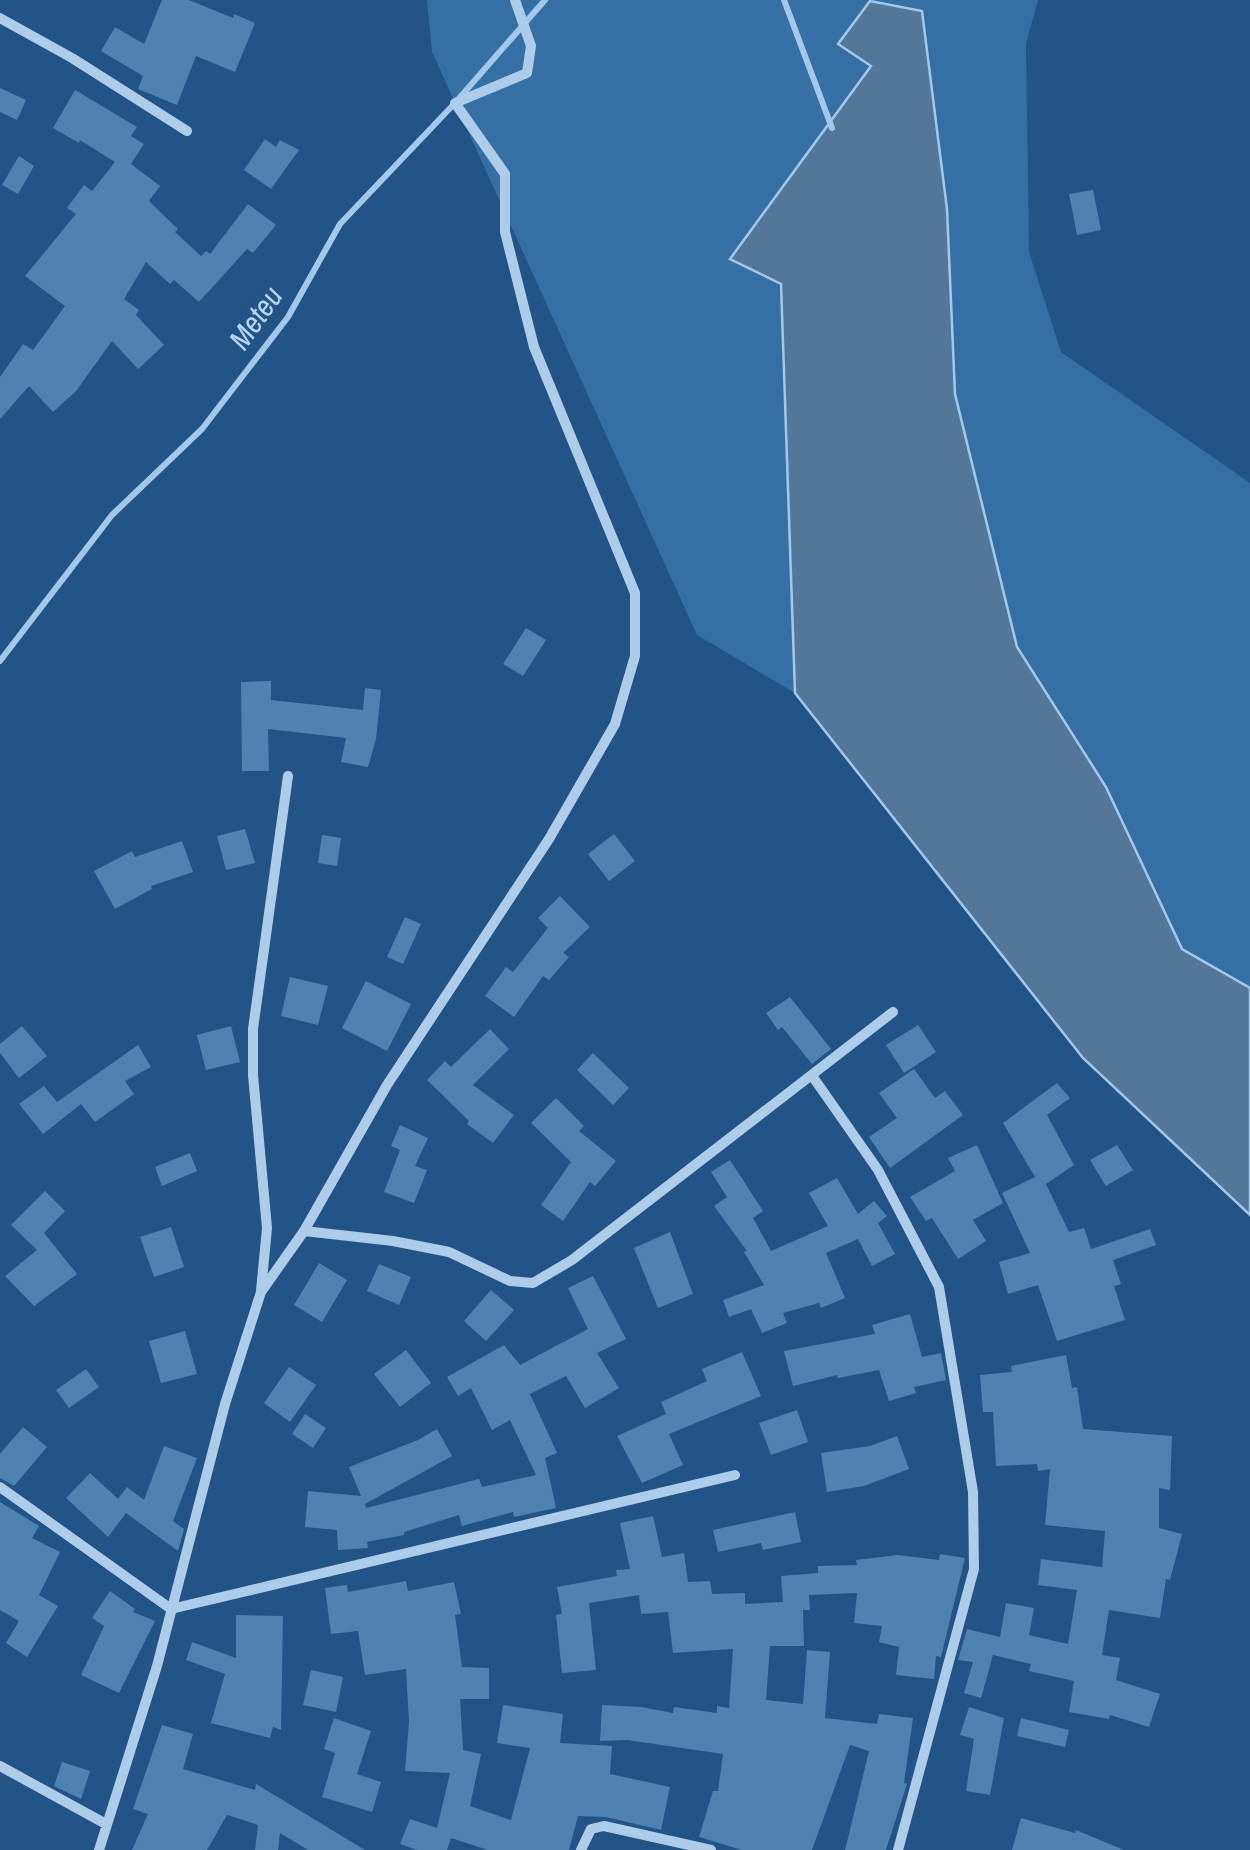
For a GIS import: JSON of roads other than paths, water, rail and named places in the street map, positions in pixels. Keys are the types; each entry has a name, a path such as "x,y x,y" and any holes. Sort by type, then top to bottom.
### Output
{"street":[{"path":"261,1292 304,1230 386,1085 549,839 615,724 635,656 635,593 534,347 505,232 505,174 455,104 528,73 531,46 515,0"},
{"path":"0,18 72,58 187,131"},
{"path":"98,1850 157,1666 225,1404 261,1292 267,1228 253,1075 253,1029 288,776"},
{"path":"304,1230 449,1252 510,1281 533,1282 572,1260 893,1012"},
{"path":"812,1077 878,1170 939,1287 972,1492 974,1569 898,1850"},
{"path":"0,1487 171,1609 735,1476"},
{"path":"0,1766 106,1824"},
{"path":"581,1850 591,1829 604,1826 711,1850"}],"waterway":[{"name":"Meteu","path":"0,661 112,515 202,429 288,317 340,224 455,103 545,0"},
{"path":"784,0 832,128"}]}
